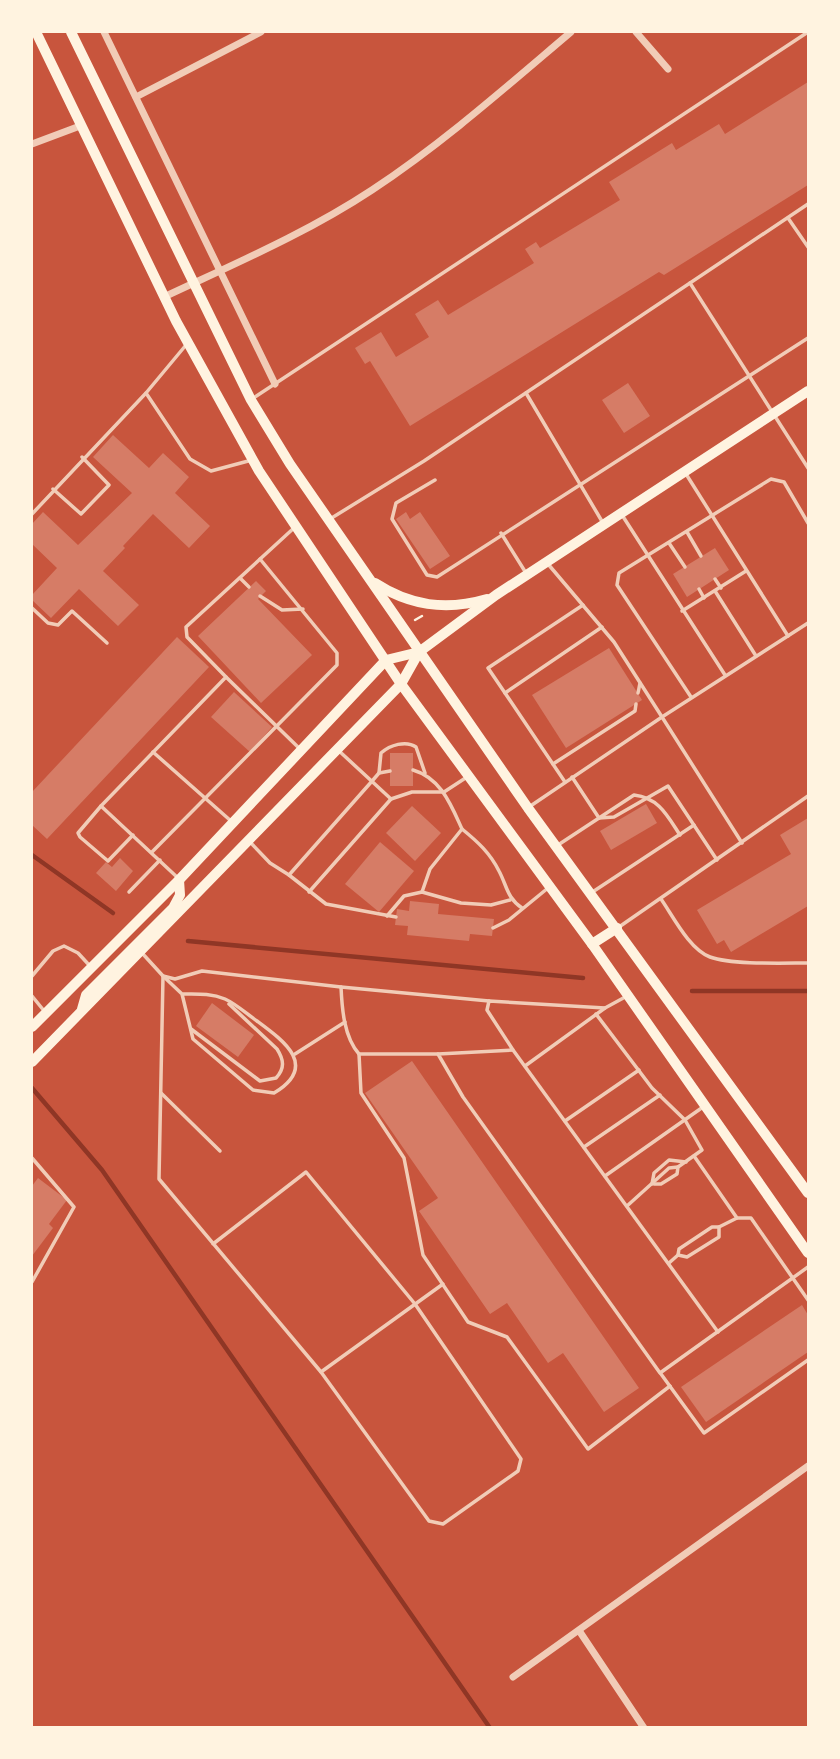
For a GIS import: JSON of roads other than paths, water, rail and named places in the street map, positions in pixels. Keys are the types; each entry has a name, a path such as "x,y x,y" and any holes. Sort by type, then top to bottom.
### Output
{"main road":[{"path":"36,32 164,297 252,460 401,684 592,944 808,1253"},
{"path":"71,32 251,400 329,520 528,808 808,1193"},
{"path":"32,1027 180,880 386,660 419,652 496,595 807,395"},
{"path":"371,581 398,598 423,605 483,600 496,595"},
{"path":"32,1062 401,684 419,652"},
{"path":"80,1013 86,995 173,908 180,895 180,880"},
{"path":"592,944 617,928"}],"street":[{"path":"104,32 275,384"},
{"path":"136,97 261,32"},
{"path":"164,297 303,230 370,191 459,128 572,32"},
{"path":"636,32 668,69"},
{"path":"32,144 80,126"},
{"path":"513,1677 580,1632 808,1466"},
{"path":"580,1632 644,1727"}],"lane":[{"path":"251,400 808,32"},
{"path":"329,520 526,393 808,204"},
{"path":"788,218 808,247"},
{"path":"690,283 808,468"},
{"path":"435,480 396,503 391,519 427,575 437,577 477,548 808,338"},
{"path":"32,514 82,457 146,393 188,344"},
{"path":"146,393 190,459 211,471 252,460"},
{"path":"526,393 604,525"},
{"path":"53,489 81,514 109,485 82,457"},
{"path":"685,472 788,636"},
{"path":"691,697 617,585 620,573 771,479 783,482 808,523"},
{"path":"622,514 725,675"},
{"path":"297,526 186,627 184,633 302,750"},
{"path":"501,533 527,575"},
{"path":"687,533 701,556"},
{"path":"670,543 685,567"},
{"path":"152,852 338,660 337,653 260,559"},
{"path":"547,562 602,627 742,843"},
{"path":"682,611 746,571"},
{"path":"240,578 249,587"},
{"path":"715,579 720,588"},
{"path":"699,589 704,598"},
{"path":"715,591 756,656"},
{"path":"260,596 282,610 303,609"},
{"path":"565,782 488,668 583,605"},
{"path":"32,608 48,623 58,625 72,611 107,643"},
{"path":"528,808 691,697 808,623"},
{"path":"505,693 602,627"},
{"path":"132,835 108,860 80,838 78,833 226,677"},
{"path":"638,693 640,683"},
{"path":"553,764 635,711 636,704"},
{"path":"289,875 379,773 381,753 391,746 408,744 416,747 425,773 444,792 463,829 484,846 500,872 510,900 522,908"},
{"path":"337,749 391,799"},
{"path":"153,752 232,822"},
{"path":"413,770 425,773"},
{"path":"379,773 390,771"},
{"path":"309,891 391,799 412,792 444,792 468,776"},
{"path":"572,777 599,818"},
{"path":"599,818 614,817 668,786 718,860"},
{"path":"556,846 634,795 648,797 662,806 680,835"},
{"path":"617,928 808,796"},
{"path":"101,806 180,880"},
{"path":"591,893 694,825"},
{"path":"422,892 430,869 463,829"},
{"path":"248,840 270,863 326,904 396,917"},
{"path":"129,892 160,860"},
{"path":"493,928 500,927 550,887"},
{"path":"387,916 404,896 422,892 461,903 491,905 510,900"},
{"path":"661,898 692,942 709,957 770,963 808,963"},
{"path":"32,976 53,951 64,946 78,953 91,968"},
{"path":"141,952 182,994 193,1039 253,1090 265,1094 284,1087 292,1077 296,1063 295,1054 282,1039 226,1000 207,994 182,994"},
{"path":"163,976 175,979 202,971 223,972 341,987 489,1001 605,1008"},
{"path":"163,976 159,1179 213,1244 321,1372 429,1521 443,1524 518,1471 521,1459 415,1304 306,1172 213,1244"},
{"path":"341,987 345,1022 352,1046 359,1054 361,1093 404,1158 423,1255 468,1322 507,1337 588,1449 670,1386"},
{"path":"32,996 45,1012"},
{"path":"525,1066 596,1014 628,996"},
{"path":"190,1028 248,1075 260,1081 276,1078 282,1071 282,1057 277,1049 226,1000"},
{"path":"489,1001 487,1010 513,1050 718,1332"},
{"path":"596,1014 639,1070 685,1120 702,1150 678,1167 670,1168 626,1206"},
{"path":"295,1054 345,1022"},
{"path":"359,1054 513,1050"},
{"path":"438,1054 463,1097 704,1433 808,1360"},
{"path":"565,1121 639,1070"},
{"path":"160,1093 220,1151"},
{"path":"584,1147 660,1095"},
{"path":"605,1176 705,1106"},
{"path":"694,1156 737,1219"},
{"path":"32,1158 74,1207 32,1282"},
{"path":"653,1185 654,1174 669,1160 685,1162"},
{"path":"653,1185 661,1184 677,1174 678,1167"},
{"path":"668,1263 678,1255 679,1249 712,1227 719,1227 737,1219 751,1218 795,1277 808,1300"},
{"path":"678,1255 687,1257 719,1237 719,1227"},
{"path":"660,1373 808,1267"},
{"path":"321,1372 443,1284"}],"waterway":[{"path":"32,855 113,913"},
{"path":"188,941 583,978"},
{"path":"692,991 808,991"},
{"path":"32,1088 102,1170 490,1728"}]}
